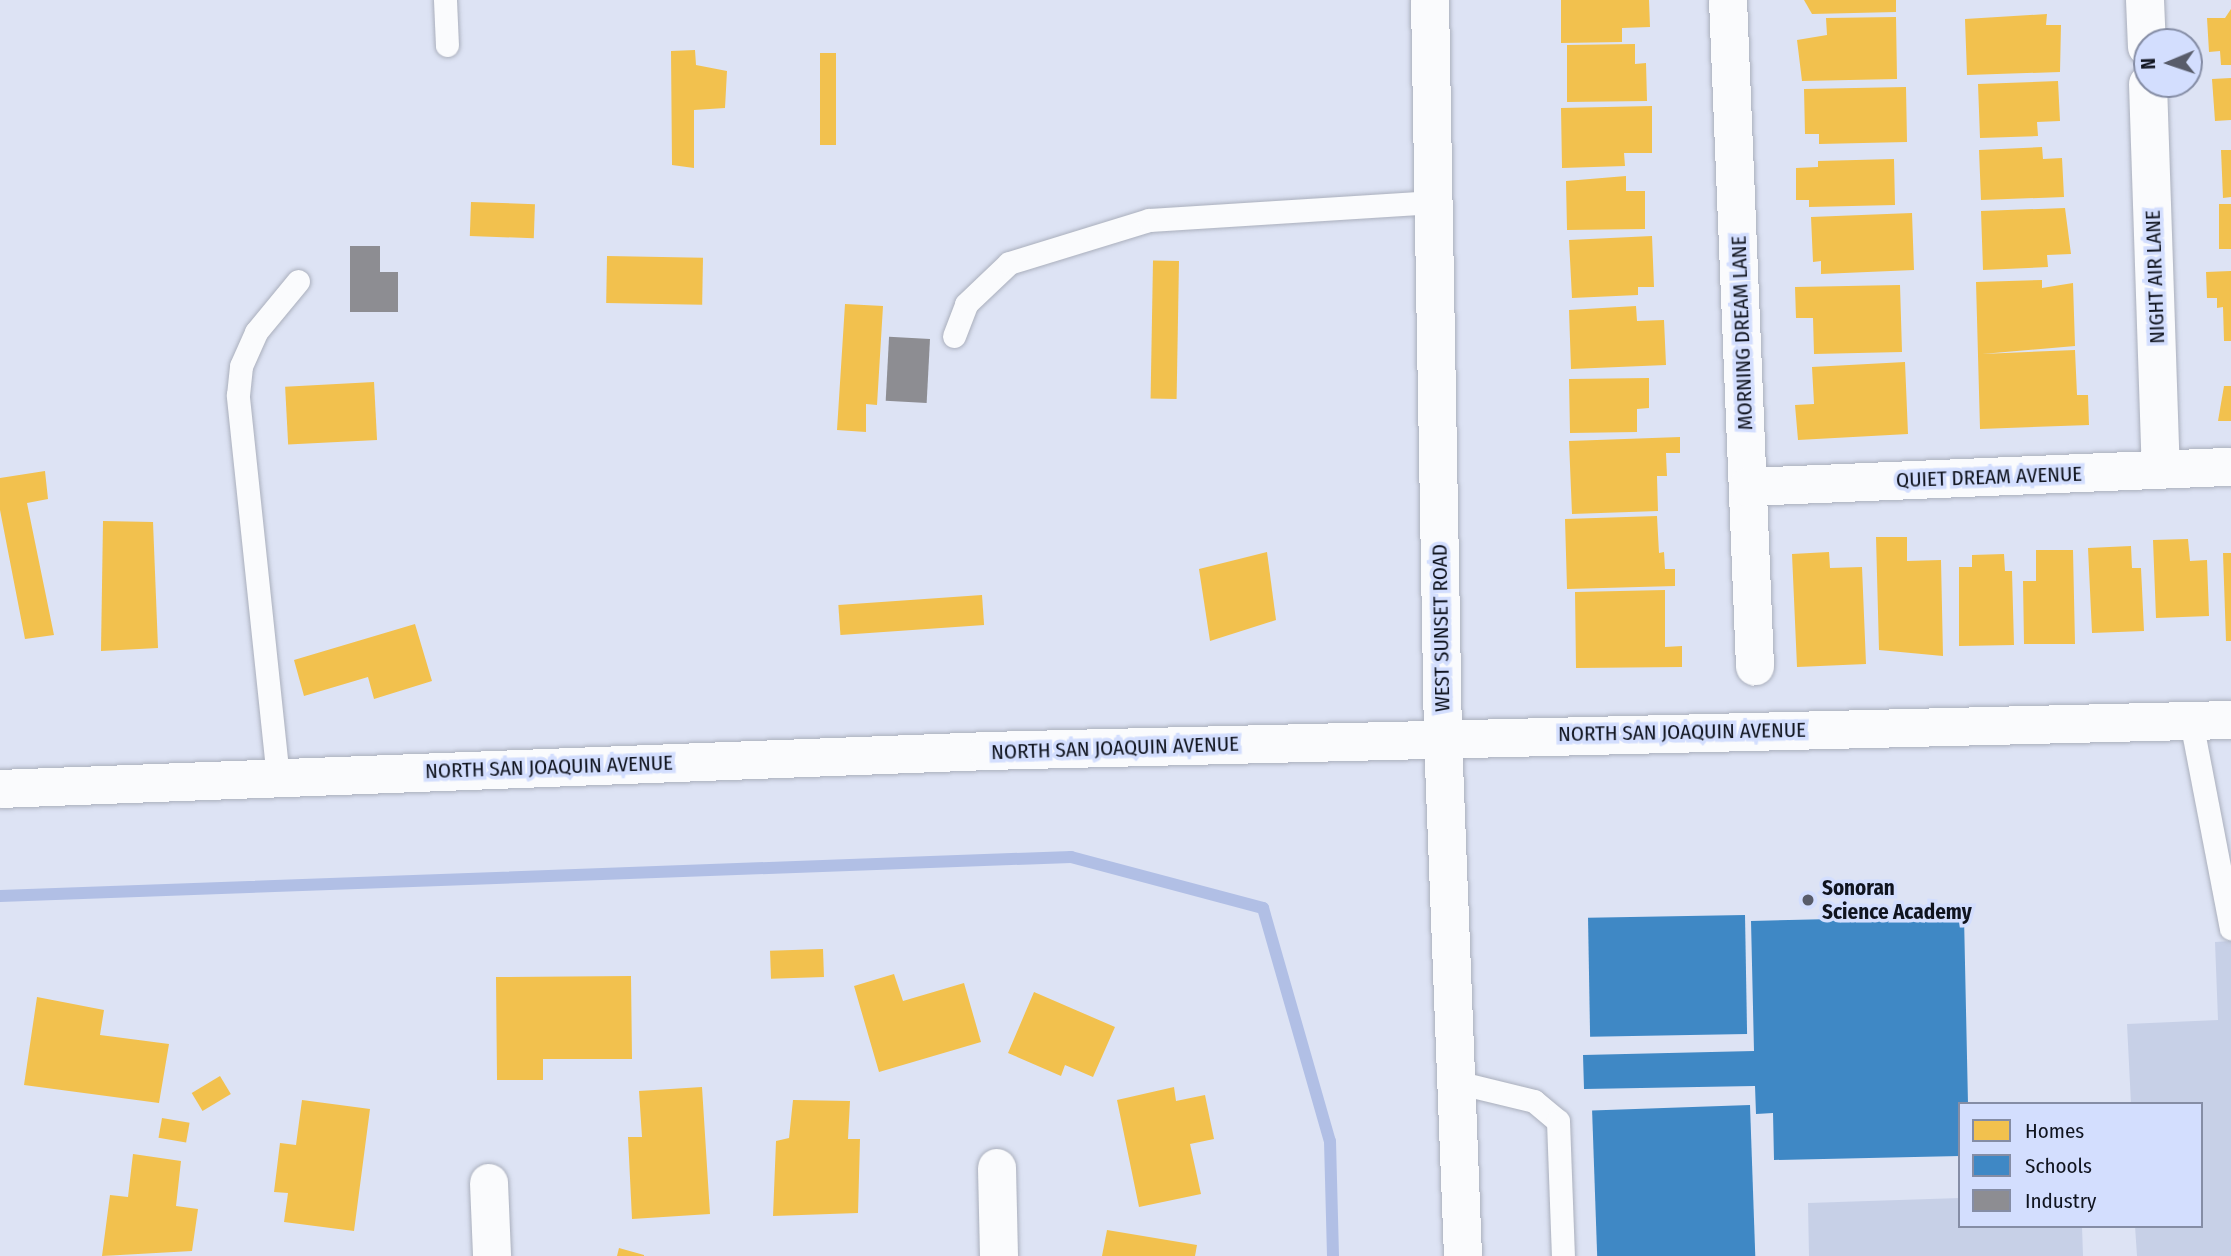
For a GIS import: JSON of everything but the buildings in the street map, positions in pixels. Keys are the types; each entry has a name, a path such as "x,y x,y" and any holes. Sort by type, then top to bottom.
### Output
{"street":[{"name":"WEST SUNSET ROAD","path":"1430,0 1443,738 1463,1256"},
{"name":"MORNING DREAM LANE","path":"1728,0 1755,666"},
{"path":"2146,0 2147,28"},
{"name":"NIGHT AIR LANE","path":"2148,98 2161,470"},
{"name":"QUIET DREAM AVENUE","path":"1748,486 2231,467"},
{"name":"NORTH SAN JOAQUIN AVENUE","path":"0,789 1443,738 2231,720"},
{"path":"998,1168 999,1256"},
{"path":"489,1183 492,1256"}],"lane":[{"path":"445,0 447,45"},
{"path":"954,336 966,304 1009,263 1149,220 1434,202"},
{"path":"278,778 238,395 241,366 256,332 298,281"},
{"path":"2192,721 2231,928"},
{"path":"1456,1082 1534,1101 1558,1121 1563,1256"}],"shaded area":[{"path":"2231,941 2231,1256 2137,1256 2135,1228 2203,1228 2203,1102 2131,1102 2127,1024 2218,1020 2215,942"},
{"path":"1958,1198 1958,1228 2082,1228 2083,1256 1809,1256 1808,1203"}],"waterway":[{"path":"0,896 1071,857 1263,908 1330,1141 1333,1256"}],"place":[{"name":"Sonoran Science Academy","path":"1808,900"}]}
